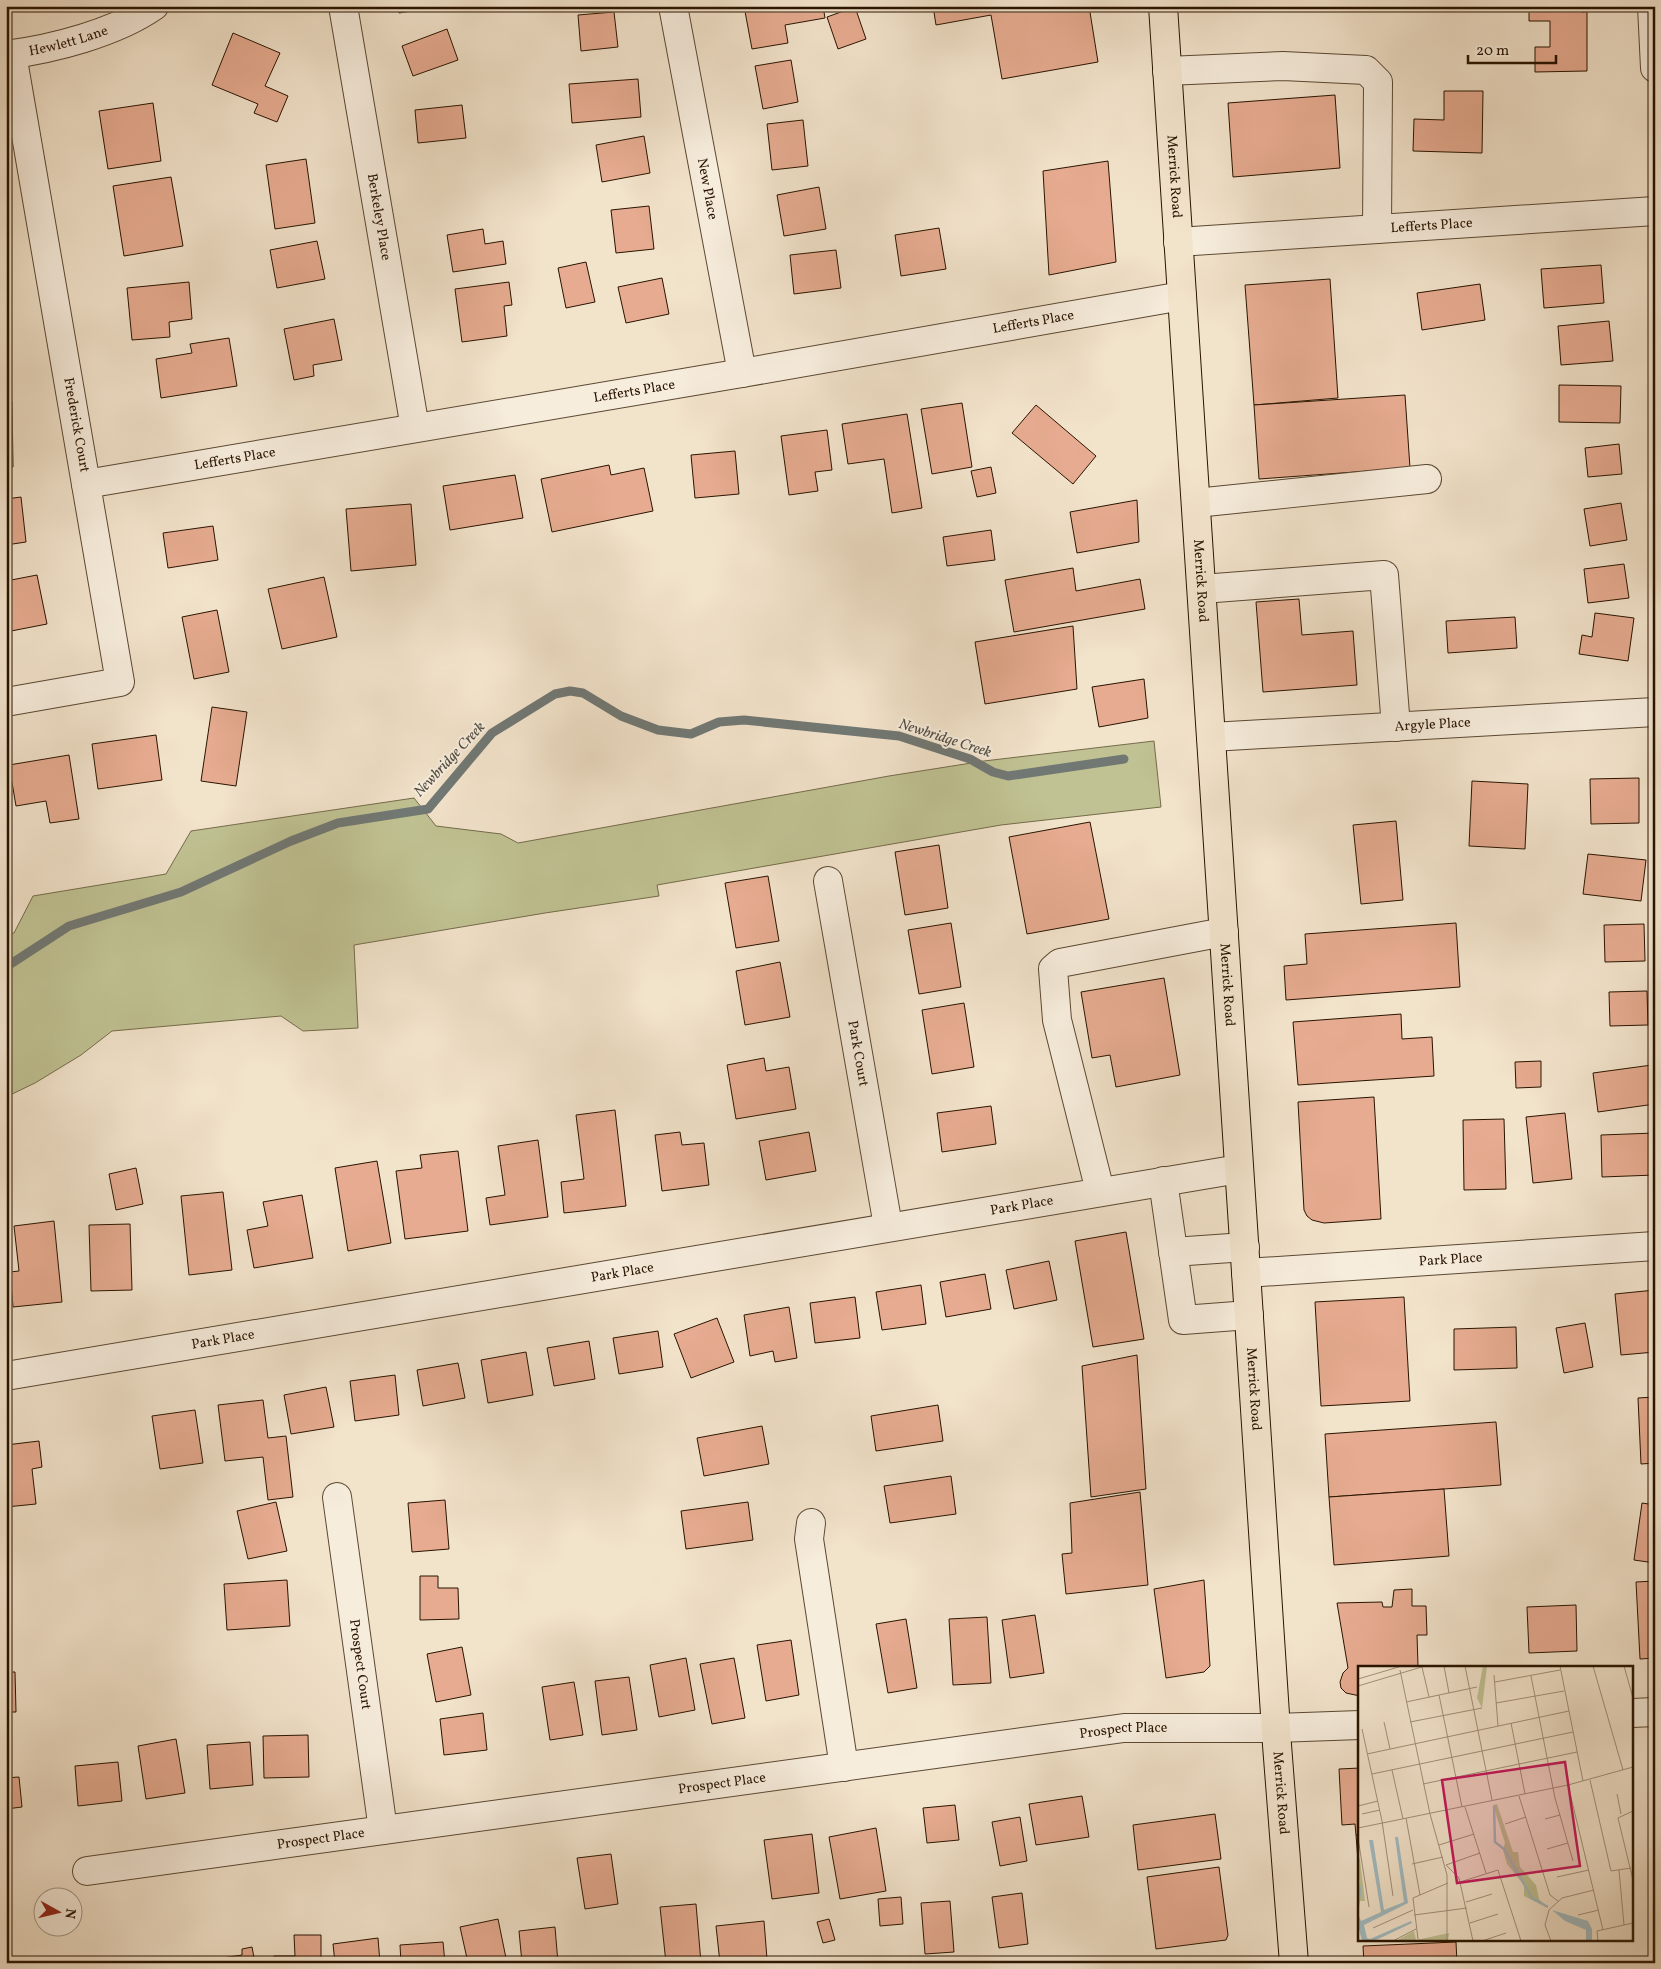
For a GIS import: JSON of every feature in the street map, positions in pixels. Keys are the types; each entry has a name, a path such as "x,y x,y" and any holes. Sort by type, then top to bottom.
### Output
{"main road":[{"name":"Merrick Road","path":"1163,6 1276,1728 1294,1963"}],"street":[{"name":"Hewlett Lane","path":"9,55 76,41 140,16 154,6"},
{"name":"Berkeley Place","path":"344,6 415,428"},
{"name":"New Place","path":"674,6 742,373"},
{"path":"1652,6 1655,68"},
{"name":"Frederick Court","path":"6,702 120,682 9,55"},
{"path":"1167,71 1284,66 1366,70 1378,82 1377,229"},
{"name":"Lefferts Place","path":"1178,242 1655,211"},
{"name":"Lefferts Place","path":"86,484 742,373 1182,296"},
{"path":"1196,502 1427,479"},
{"path":"1202,589 1384,575 1396,727"},
{"name":"Argyle Place","path":"1211,737 1655,712"},
{"name":"Park Court","path":"828,881 888,1226"},
{"path":"1100,1192 1057,1020 1054,970 1060,962 1224,932"},
{"name":"Park Place","path":"6,1376 1239,1168"},
{"path":"1162,1181 1183,1320 1249,1315"},
{"name":"Park Place","path":"1173,1252 1245,1260 1655,1246"},
{"name":"Prospect Court","path":"337,1497 383,1830"},
{"path":"811,1523 809,1539 844,1767"},
{"path":"1634,1713 1655,1712"},
{"name":"Prospect Place","path":"87,1871 1124,1728 1276,1728 1358,1725"}],"green space":[{"path":"1154,741 1161,807 1001,825 657,885 659,896 354,945 358,1028 303,1031 281,1016 112,1031 81,1055 35,1083 6,1097 6,935 14,933 33,896 166,874 191,831 414,798 436,826 501,834 518,843 889,776 984,761"}],"building":[{"path":"398,6 440,6 399,13"},
{"path":"744,6 823,6 825,18 785,25 788,43 752,49"},
{"path":"933,6 1089,6 1098,62 1002,79 991,15 936,25"},
{"path":"1529,6 1581,6 1581,12 1587,12 1587,71 1535,72 1535,47 1550,47 1550,21 1529,21"},
{"path":"855,7 866,39 838,49 827,17"},
{"path":"614,12 618,47 581,51 578,15"},
{"path":"447,29 458,60 413,76 402,46"},
{"path":"233,33 280,53 265,86 288,96 277,122 254,113 258,104 212,85"},
{"path":"791,60 798,102 763,109 755,66"},
{"path":"638,79 641,117 572,123 569,84"},
{"path":"1444,91 1483,91 1482,153 1413,151 1414,119 1444,120"},
{"path":"1335,95 1340,168 1233,177 1228,103"},
{"path":"153,103 161,161 108,169 99,111"},
{"path":"462,105 466,138 418,143 415,110"},
{"path":"803,120 808,166 772,170 767,124"},
{"path":"644,136 650,173 602,182 596,145"},
{"path":"306,159 315,223 275,229 266,165"},
{"path":"1108,161 1116,262 1049,275 1043,171"},
{"path":"171,177 183,246 124,256 113,186"},
{"path":"819,187 826,229 784,236 777,195"},
{"path":"649,206 654,249 616,253 611,210"},
{"path":"939,228 946,269 901,276 895,235"},
{"path":"483,229 485,244 503,241 506,264 453,272 447,235"},
{"path":"317,241 325,279 277,288 270,250"},
{"path":"836,250 841,288 794,294 790,255"},
{"path":"586,262 595,302 566,308 558,268"},
{"path":"1601,265 1604,303 1544,308 1541,269"},
{"path":"662,278 669,314 626,323 618,287"},
{"path":"1330,279 1338,398 1254,405 1245,285"},
{"path":"189,282 192,319 169,322 170,337 132,340 127,288"},
{"path":"509,282 512,305 504,306 507,336 462,342 455,289"},
{"path":"1480,284 1485,320 1422,330 1417,293"},
{"path":"334,319 342,360 313,365 314,376 294,380 284,329"},
{"path":"1609,321 1613,361 1561,365 1558,326"},
{"path":"229,338 237,386 161,398 156,359 192,353 190,344"},
{"path":"1559,385 1621,386 1620,423 1559,422"},
{"path":"1405,395 1410,468 1259,479 1254,405"},
{"path":"12,401 13,467 6,467 6,402"},
{"path":"962,403 972,467 932,474 921,409"},
{"path":"1036,405 1096,456 1073,484 1012,433"},
{"path":"907,414 922,508 892,513 884,459 848,464 842,424"},
{"path":"827,430 832,470 815,472 818,491 789,495 781,436"},
{"path":"1619,444 1622,474 1588,477 1585,448"},
{"path":"735,451 739,494 695,498 691,455"},
{"path":"609,465 611,475 644,468 653,511 552,532 541,479"},
{"path":"991,467 996,493 977,497 971,471"},
{"path":"515,475 523,518 450,530 443,486"},
{"path":"21,497 26,542 6,545 6,499"},
{"path":"1137,500 1139,542 1077,553 1070,512"},
{"path":"1621,503 1627,540 1590,546 1584,509"},
{"path":"411,504 416,565 351,571 346,509"},
{"path":"213,526 218,560 168,568 163,533"},
{"path":"991,530 995,560 947,566 943,537"},
{"path":"1624,564 1629,598 1588,603 1584,569"},
{"path":"1073,568 1076,591 1140,579 1145,609 1014,632 1005,580"},
{"path":"37,575 47,624 6,632 6,581"},
{"path":"324,577 337,637 282,649 268,589"},
{"path":"1299,599 1302,635 1353,631 1357,685 1263,692 1256,602"},
{"path":"217,610 229,672 194,679 182,617"},
{"path":"1595,613 1634,618 1628,661 1579,654 1582,635 1592,637"},
{"path":"1515,617 1517,648 1448,653 1446,621"},
{"path":"1073,626 1077,689 985,704 975,642"},
{"path":"1144,679 1148,718 1099,727 1092,687"},
{"path":"212,707 247,712 236,786 201,781"},
{"path":"156,735 162,780 98,789 92,744"},
{"path":"69,755 79,819 50,823 46,801 16,806 9,765"},
{"path":"1639,778 1639,823 1591,824 1590,779"},
{"path":"1472,781 1528,784 1525,849 1469,846"},
{"path":"1396,821 1403,900 1361,904 1353,825"},
{"path":"1090,822 1109,919 1027,934 1009,837"},
{"path":"939,845 948,908 905,915 895,852"},
{"path":"1588,854 1646,860 1641,901 1583,894"},
{"path":"768,876 779,941 736,948 725,883"},
{"path":"951,923 961,987 919,994 908,930"},
{"path":"1456,923 1460,987 1286,1000 1284,966 1307,964 1305,934"},
{"path":"1644,924 1645,961 1605,962 1604,925"},
{"path":"780,962 790,1017 745,1025 736,971"},
{"path":"1164,978 1180,1075 1116,1087 1110,1055 1092,1058 1081,992"},
{"path":"1647,991 1648,1025 1610,1026 1609,992"},
{"path":"964,1003 974,1067 932,1074 922,1010"},
{"path":"1401,1014 1402,1039 1432,1037 1434,1076 1298,1085 1293,1022"},
{"path":"764,1058 766,1071 789,1067 796,1109 736,1119 727,1065"},
{"path":"1541,1061 1541,1087 1516,1088 1515,1062"},
{"path":"1652,1065 1655,1104 1598,1112 1593,1073"},
{"path":"1374,1097 1381,1219 1324,1223 1312,1220 1304,1210 1298,1102"},
{"path":"991,1106 996,1144 942,1152 937,1113"},
{"path":"615,1110 626,1206 564,1213 561,1182 584,1179 576,1115"},
{"path":"1565,1113 1572,1179 1533,1183 1526,1117"},
{"path":"1504,1119 1506,1189 1464,1190 1463,1120"},
{"path":"680,1132 682,1145 704,1143 709,1185 662,1191 655,1135"},
{"path":"809,1132 816,1171 766,1180 759,1141"},
{"path":"1655,1133 1655,1175 1602,1177 1601,1135"},
{"path":"538,1140 548,1217 490,1225 486,1198 505,1195 498,1146"},
{"path":"458,1151 468,1231 405,1239 396,1171 422,1168 420,1155"},
{"path":"377,1161 391,1243 348,1251 335,1168"},
{"path":"136,1168 143,1204 116,1210 109,1174"},
{"path":"223,1192 232,1270 189,1275 181,1196"},
{"path":"302,1195 313,1258 254,1268 247,1230 268,1226 263,1202"},
{"path":"54,1221 62,1302 13,1307 10,1272 19,1271 14,1226"},
{"path":"130,1224 132,1290 91,1291 89,1225"},
{"path":"1126,1232 1144,1339 1093,1347 1075,1241"},
{"path":"1049,1261 1057,1300 1014,1309 1006,1270"},
{"path":"985,1274 991,1309 946,1317 940,1282"},
{"path":"921,1285 926,1324 882,1330 876,1292"},
{"path":"1655,1290 1655,1352 1621,1355 1615,1294"},
{"path":"855,1297 860,1338 815,1343 810,1303"},
{"path":"1404,1297 1410,1401 1321,1406 1315,1302"},
{"path":"789,1307 797,1358 775,1362 773,1351 750,1356 744,1315"},
{"path":"717,1318 734,1362 691,1378 674,1334"},
{"path":"1585,1323 1593,1367 1564,1373 1556,1328"},
{"path":"1516,1327 1517,1368 1454,1370 1454,1329"},
{"path":"658,1331 663,1367 619,1374 613,1338"},
{"path":"589,1341 595,1379 554,1386 547,1348"},
{"path":"526,1352 533,1395 488,1403 481,1360"},
{"path":"1137,1355 1146,1489 1091,1497 1082,1366"},
{"path":"458,1363 465,1398 423,1406 417,1370"},
{"path":"395,1375 399,1415 355,1421 350,1381"},
{"path":"326,1387 334,1427 291,1434 284,1395"},
{"path":"1655,1397 1655,1463 1641,1464 1638,1398"},
{"path":"263,1400 268,1438 286,1436 293,1497 268,1500 263,1457 225,1461 218,1405"},
{"path":"938,1405 943,1441 876,1451 871,1416"},
{"path":"195,1410 203,1463 160,1469 152,1416"},
{"path":"1496,1422 1501,1485 1329,1497 1325,1434"},
{"path":"762,1426 769,1464 704,1476 697,1438"},
{"path":"39,1441 42,1467 32,1469 36,1504 6,1507 6,1445"},
{"path":"951,1476 956,1514 890,1523 884,1486"},
{"path":"1444,1489 1449,1556 1334,1565 1329,1497"},
{"path":"1140,1492 1148,1585 1066,1594 1062,1554 1072,1553 1070,1503"},
{"path":"445,1500 449,1549 412,1552 408,1503"},
{"path":"276,1502 287,1551 248,1559 237,1511"},
{"path":"748,1502 753,1540 686,1549 681,1511"},
{"path":"1642,1503 1655,1505 1655,1563 1634,1560"},
{"path":"420,1576 438,1576 438,1588 458,1588 459,1619 420,1620"},
{"path":"287,1580 290,1626 227,1630 224,1584"},
{"path":"1204,1580 1210,1666 1204,1672 1166,1678 1154,1589"},
{"path":"1655,1581 1655,1658 1640,1659 1636,1582"},
{"path":"1412,1589 1412,1606 1426,1606 1427,1635 1417,1635 1418,1666 1358,1666 1358,1696 1346,1693 1341,1688 1340,1682 1343,1673 1348,1668 1337,1603 1382,1602 1383,1607 1392,1607 1394,1590"},
{"path":"1576,1605 1577,1651 1529,1653 1527,1607"},
{"path":"1035,1615 1044,1673 1010,1678 1002,1620"},
{"path":"987,1617 991,1683 953,1685 949,1619"},
{"path":"906,1619 917,1688 888,1693 876,1624"},
{"path":"791,1640 799,1695 766,1701 757,1645"},
{"path":"462,1647 471,1695 436,1702 427,1654"},
{"path":"686,1658 695,1710 659,1717 650,1665"},
{"path":"734,1658 745,1718 712,1724 700,1664"},
{"path":"6,1672 15,1672 16,1712 6,1712"},
{"path":"629,1677 637,1730 602,1735 595,1681"},
{"path":"574,1682 583,1735 550,1740 542,1687"},
{"path":"483,1713 487,1750 444,1755 440,1719"},
{"path":"308,1735 309,1777 264,1778 263,1736"},
{"path":"176,1739 185,1793 146,1799 138,1746"},
{"path":"250,1742 253,1785 210,1789 207,1745"},
{"path":"118,1762 122,1801 78,1806 75,1766"},
{"path":"1358,1768 1358,1835 1356,1835 1355,1824 1342,1825 1339,1769"},
{"path":"19,1777 22,1807 6,1809 6,1778"},
{"path":"1082,1796 1089,1837 1036,1845 1029,1804"},
{"path":"955,1805 959,1840 927,1843 923,1808"},
{"path":"1215,1814 1221,1859 1138,1870 1133,1825"},
{"path":"1020,1817 1027,1861 1000,1866 992,1822"},
{"path":"876,1828 886,1891 840,1899 829,1837"},
{"path":"812,1834 819,1893 772,1899 764,1840"},
{"path":"1356,1835 1358,1835 1358,1860"},
{"path":"611,1854 618,1904 585,1909 577,1858"},
{"path":"1219,1867 1228,1935 1226,1940 1156,1949 1147,1877"},
{"path":"1022,1893 1028,1944 999,1948 992,1897"},
{"path":"901,1897 903,1924 880,1926 878,1899"},
{"path":"950,1901 954,1952 925,1954 921,1903"},
{"path":"696,1904 701,1963 666,1963 660,1907"},
{"path":"498,1919 507,1963 468,1963 460,1927"},
{"path":"829,1919 835,1940 823,1943 817,1922"},
{"path":"764,1921 767,1959 720,1963 716,1926"},
{"path":"555,1927 558,1963 522,1963 519,1931"},
{"path":"294,1935 321,1935 321,1963 274,1963 274,1956 295,1956"},
{"path":"378,1938 380,1963 335,1963 333,1944"},
{"path":"443,1942 445,1963 401,1963 400,1945"},
{"path":"1456,1942 1457,1963 1364,1963 1363,1946"},
{"path":"252,1947 255,1963 203,1963 203,1961 242,1955 242,1949"},
{"path":"124,1958 124,1963 87,1963 87,1961"}],"waterway":[{"name":"Newbridge Creek","path":"6,967 69,926 181,892 291,841 338,823 428,809 492,733 555,694 570,691 583,693 621,716 658,730 691,734 719,722 744,720 899,736 970,759 993,772 1008,776 1124,759"}]}
